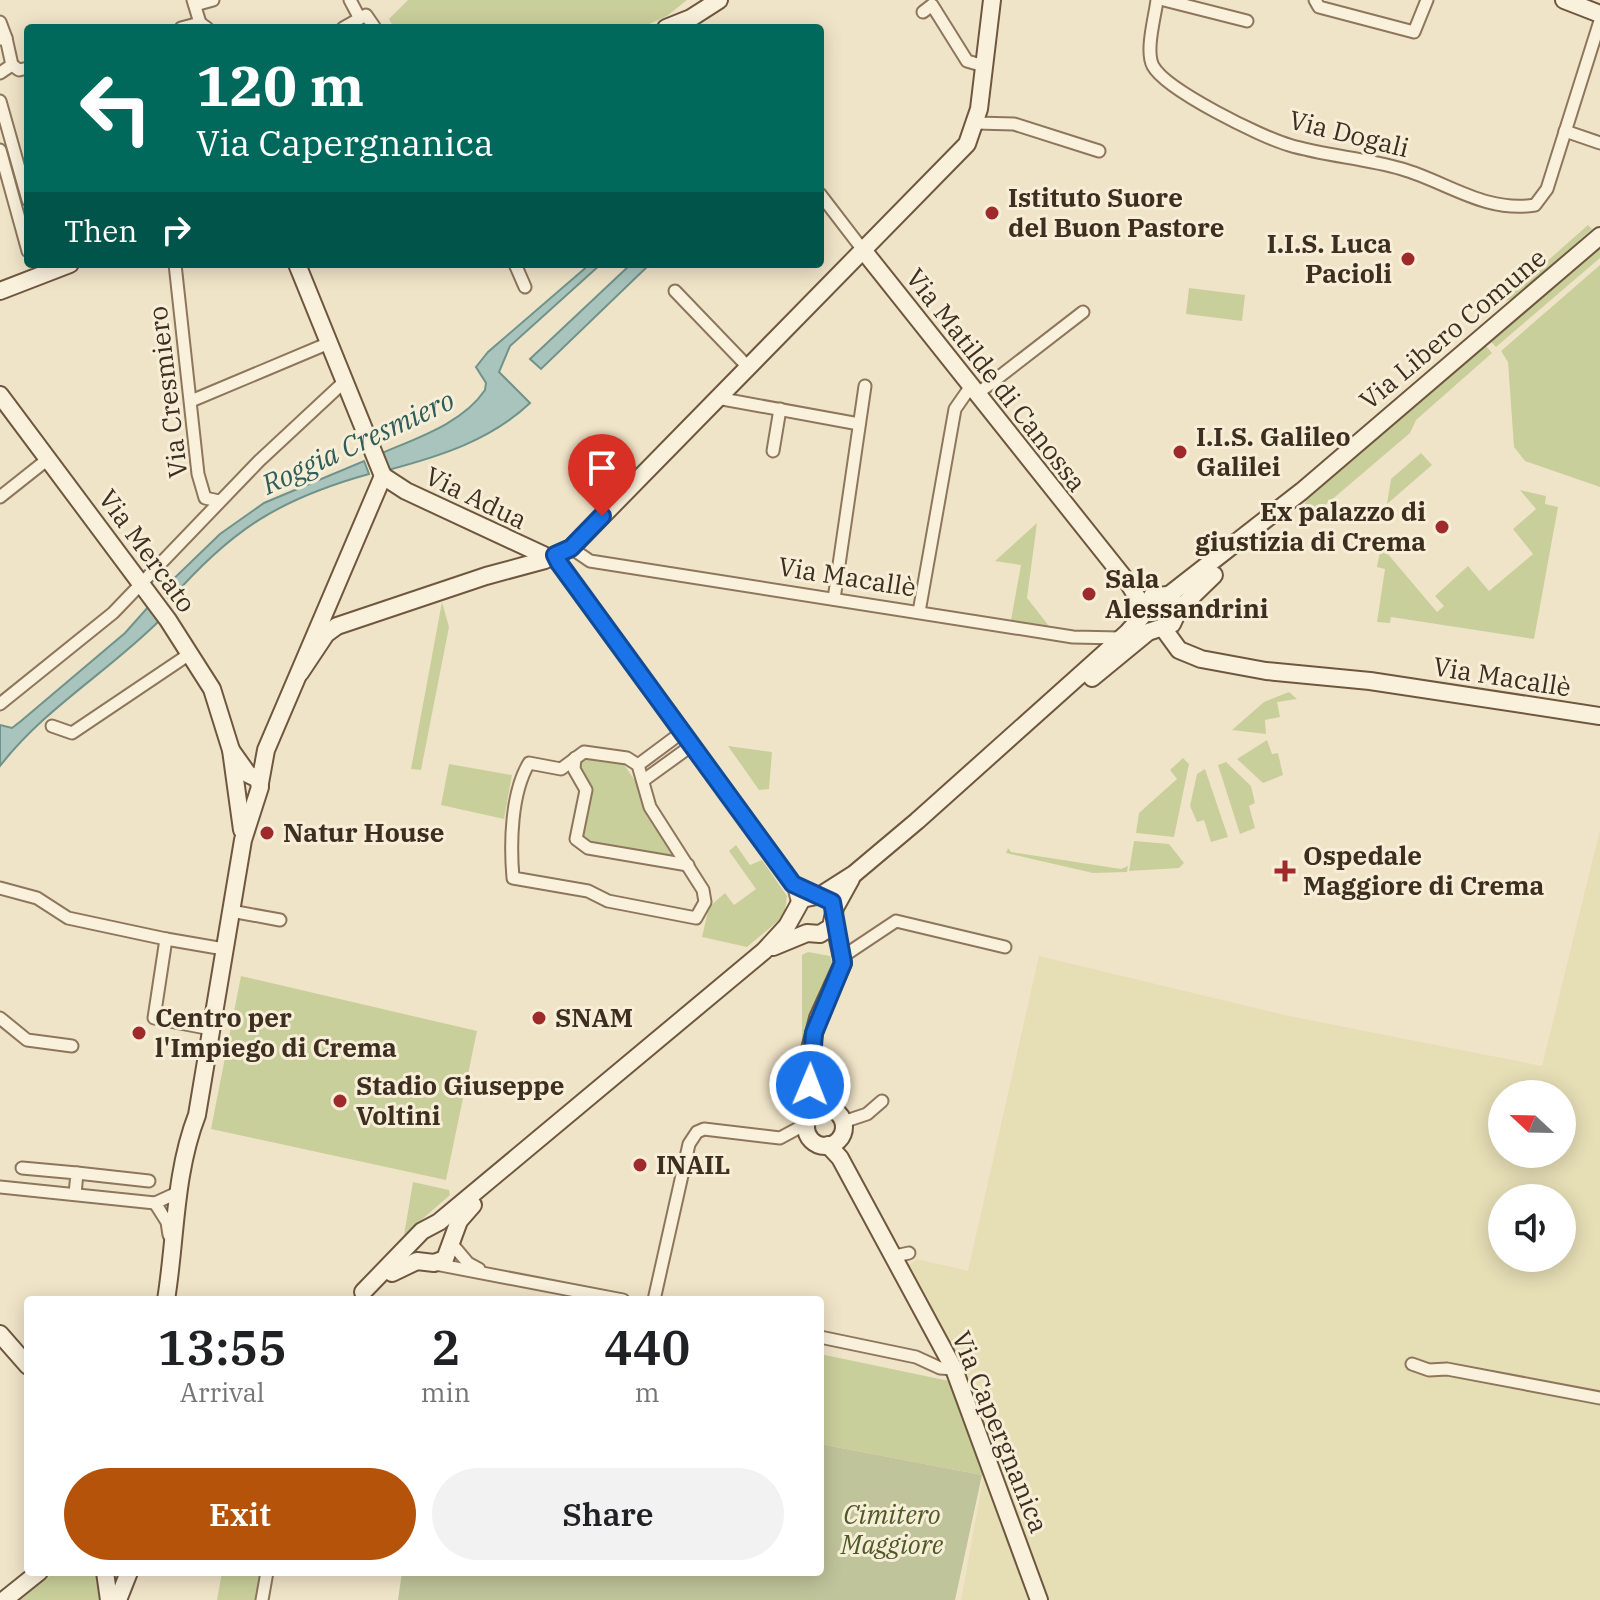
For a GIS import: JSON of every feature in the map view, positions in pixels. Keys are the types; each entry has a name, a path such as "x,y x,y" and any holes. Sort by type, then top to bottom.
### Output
{"street":[{"path":"195,24 194,2 213,0"},
{"path":"350,0 359,17"},
{"path":"680,24 719,0"},
{"path":"300,673 323,638 337,626 552,557 571,548 967,144 976,123 992,0"},
{"name":"Via Dogali","path":"1157,0 1150,57 1154,68 1189,97 1287,145 1402,169 1469,197 1523,207 1535,205 1542,197 1600,21"},
{"path":"1164,0 1188,3 1247,21"},
{"path":"1315,0 1319,7 1414,32 1427,0"},
{"path":"1564,0 1600,14"},
{"path":"923,12 932,5 967,61 984,66"},
{"path":"349,24 359,17 370,18 373,24"},
{"path":"0,22 12,65 19,70 24,69"},
{"path":"0,73 12,65"},
{"path":"0,101 24,187"},
{"path":"976,123 1014,124 1099,151"},
{"path":"1565,131 1600,143"},
{"path":"13,145 24,144"},
{"path":"0,150 24,237"},
{"name":"Via Matilde di Canossa","path":"824,204 1129,584 1161,613"},
{"name":"Via Libero Comune","path":"1012,738 1034,728 1134,642 1161,613 1600,236"},
{"name":"Via Cresmiero","path":"175,268 202,493 210,501 219,501"},
{"path":"247,786 300,673 383,476 299,268"},
{"path":"517,268 525,287"},
{"path":"0,291 40,270"},
{"path":"675,291 748,367"},
{"path":"919,612 955,409 974,390 1083,312"},
{"path":"191,401 329,343"},
{"path":"0,704 144,588 219,501 345,381"},
{"path":"834,599 865,386"},
{"name":"Via Mercato","path":"0,395 191,653 212,689 231,750 247,786 243,840 197,1115"},
{"path":"717,398 859,424"},
{"path":"773,451 780,409"},
{"path":"0,497 48,459"},
{"name":"Via Adua","path":"383,476 406,491 514,543 552,557"},
{"path":"375,500 388,491 406,491"},
{"path":"506,571 517,554 514,543"},
{"name":"Via Macallè","path":"571,548 590,561 1073,637 1120,638"},
{"path":"552,557 793,884 798,924 842,957"},
{"path":"329,603 337,626"},
{"name":"Via Libero Comune","path":"359,1296 422,1231 432,1227 541,1141 764,951 783,932 797,908 854,874 1012,738 1120,638 1161,613"},
{"name":"Via Macallè","path":"1161,613 1179,650 1201,659 1266,671 1302,672 1600,716"},
{"path":"52,726 72,733 191,653"},
{"path":"638,765 681,733"},
{"path":"644,780 691,746"},
{"path":"584,752 594,752 627,758 638,765 650,807 703,890 702,913 696,918 513,878 515,816 523,774 529,763 561,769 584,752"},
{"path":"575,758 574,769 586,790 576,839 588,848 688,865"},
{"name":"Via Libero Comune","path":"764,951 810,933 826,931 854,874"},
{"path":"793,884 817,894 834,914 842,957 841,970 818,1018 810,1049 813,1110"},
{"path":"0,888 37,898 68,918 224,949"},
{"path":"231,911 280,920"},
{"path":"842,957 896,921 1005,947"},
{"path":"166,939 154,1018 211,1029"},
{"path":"0,1018 27,1040 72,1046"},
{"path":"843,1122 867,1114 882,1101"},
{"path":"655,1296 689,1144 697,1132 704,1129 780,1138 813,1110 835,1111 843,1122 835,1148"},
{"name":"Via Capergnanica","path":"813,1110 812,1140 835,1148 902,1254 954,1369 1039,1600"},
{"path":"167,1296 188,1136 197,1115"},
{"path":"173,1258 181,1233 197,1135 197,1115"},
{"name":"Via Libero Comune","path":"359,1296 407,1264 428,1262 449,1255 464,1213 541,1141"},
{"path":"22,1168 149,1181"},
{"path":"75,1194 77,1173"},
{"path":"0,1187 155,1203 179,1192"},
{"path":"155,1203 167,1222 173,1258"},
{"path":"432,1227 447,1233 468,1263 483,1271"},
{"path":"415,1241 428,1262 604,1296"},
{"path":"0,1334 24,1361"},
{"path":"824,1338 916,1357 940,1368 954,1369"},
{"path":"916,1357 943,1346"},
{"path":"1412,1364 1429,1370 1447,1369 1600,1398"},
{"path":"4,1600 33,1576"},
{"path":"106,1576 109,1600"},
{"path":"118,1600 127,1576"},
{"path":"262,1600 266,1576"}],"shaded area":[{"path":"1600,830 1600,1600 961,1600 990,1441 961,1362 908,1266 917,1259 968,1271 1039,956 1289,1016 1542,1066"}],"green space":[{"path":"408,0 687,0 667,16 649,24 392,24 389,19"},
{"path":"1588,225 1592,229 1513,299 1501,302"},
{"path":"1600,247 1600,258 1496,347 1489,340"},
{"path":"1600,265 1600,487 1525,461 1514,447 1508,362 1501,351"},
{"path":"1189,288 1245,295 1242,321 1186,314"},
{"path":"1484,344 1492,353 1416,420 1410,433 1302,525 1298,513 1316,488"},
{"path":"1421,453 1432,465 1387,504 1391,479"},
{"path":"1520,490 1546,496 1545,504 1558,507 1534,639 1391,617 1390,623 1377,622 1385,569 1377,567 1381,546 1437,612 1444,606 1435,596 1468,566 1489,591 1533,554 1513,529 1536,509"},
{"path":"1037,523 1027,598 1049,626 1011,620 1021,565 995,561"},
{"path":"442,602 449,627 421,770 411,769"},
{"path":"1289,692 1297,699 1277,702 1280,717 1265,720 1266,734 1232,730 1264,702"},
{"path":"1267,740 1272,754 1278,753 1283,775 1263,783 1237,759"},
{"path":"728,746 772,752 769,789 759,790"},
{"path":"588,756 623,763 638,785 638,793 674,852 673,856 664,858 584,842 580,838 589,784 579,764 581,758"},
{"path":"1183,758 1189,764 1174,837 1136,833 1139,813 1177,779 1170,770"},
{"path":"1226,762 1251,786 1255,803 1249,806 1255,828 1240,834 1218,765"},
{"path":"449,764 512,775 504,819 441,805"},
{"path":"1205,769 1228,837 1211,842 1204,820 1197,822 1190,806 1197,774"},
{"path":"1134,841 1169,844 1184,863 1179,868 1129,871"},
{"path":"736,845 750,865 762,860 787,896 784,916 747,947 702,937 709,907 725,893 734,905 756,889 729,851"},
{"path":"1008,848 1011,852 1121,869 1128,866 1127,872 1093,873 1006,853"},
{"path":"808,952 830,956 834,968 802,1056 802,955"},
{"name":"Stadio Giuseppe Voltini","path":"241,976 477,1031 446,1180 211,1129"},
{"path":"413,1182 449,1190 450,1195 404,1235"},
{"path":"824,1355 954,1382 984,1464 982,1475 824,1445"},
{"name":"Cimitero Maggiore","path":"824,1445 982,1475 955,1600 398,1600 401,1576 824,1576"},
{"path":"49,1576 98,1576 99,1600 20,1600"},
{"path":"221,1576 260,1576 256,1600 217,1600"}],"water":[{"name":"Roggia Cresmiero","path":"585,268 597,268 510,346 499,372 530,403 482,437 427,459 388,470 382,453 438,428 476,402 486,383 476,367 488,352"},
{"path":"627,268 646,268 541,369 530,359"},
{"name":"Roggia Cresmiero","path":"364,461 369,474 283,506 214,554 170,600 162,590 220,534 264,503"},
{"path":"149,606 160,620 37,726 0,766 0,725 12,728 21,721 125,633"}],"place":[{"name":"Istituto Suore del Buon Pastore","path":"992,213"},
{"name":"I.I.S. Luca Pacioli","path":"1408,259"},
{"name":"I.I.S. Galileo Galilei","path":"1180,452"},
{"name":"Ex palazzo di giustizia di Crema","path":"1442,527"},
{"name":"Sala Alessandrini","path":"1089,594"},
{"name":"Natur House","path":"267,833"},
{"name":"Ospedale Maggiore di Crema","path":"1285,871"},
{"name":"SNAM","path":"539,1018"},
{"name":"Centro per l'Impiego di Crema","path":"139,1033"},
{"name":"Stadio Giuseppe Voltini","path":"340,1101"},
{"name":"INAIL","path":"640,1165"}],"route":[{"path":"602,516 571,548 555,555 559,563 793,884 827,897 835,908 835,930 843,963 818,1018 810,1049 810,1085"}]}
